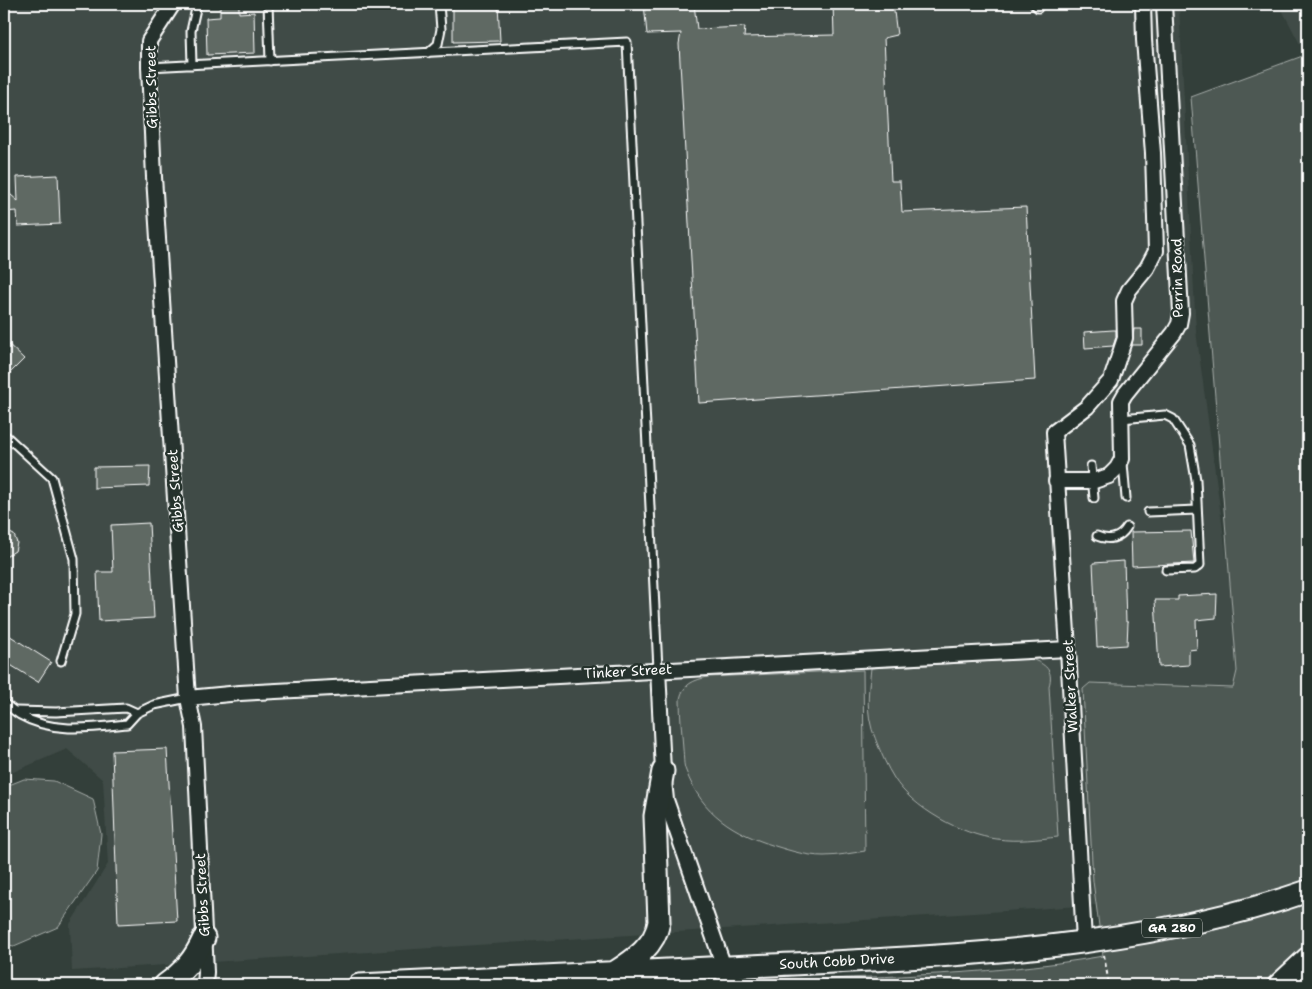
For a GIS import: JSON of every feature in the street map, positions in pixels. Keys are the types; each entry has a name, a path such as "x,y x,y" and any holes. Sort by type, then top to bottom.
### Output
{"main road":[{"path":"615,972 641,953 649,945 658,930 655,816 663,771"},
{"name":"South Cobb Drive","path":"359,985 615,972 726,976 962,954 1084,941 1175,928 1258,907 1308,891"},
{"path":"165,985 192,961 204,938"},
{"path":"1279,985 1308,958"}],"street":[{"name":"Gibbs Street","path":"173,4 149,41 149,67 154,177 188,698 194,727 206,972 205,985"},
{"name":"Walker Street","path":"1084,941 1054,432 1087,407 1111,380 1125,338 1124,301 1129,290 1147,268 1156,251 1153,153 1143,4"},
{"name":"Perrin Road","path":"1122,459 1120,407 1125,394 1174,333 1179,324 1181,313 1164,4"},
{"path":"1056,481 1092,481 1109,476 1122,459"},
{"name":"Tinker Street","path":"188,698 240,693 1068,648"},
{"path":"658,670 666,800 726,976"}],"lane":[{"path":"192,65 192,31 197,4"},
{"path":"428,53 438,44 440,29 439,4"},
{"path":"268,8 270,61"},
{"path":"149,67 627,42 658,670"},
{"path":"1121,419 1165,415 1173,419 1190,445 1196,480 1200,565 1194,569 1166,570"},
{"path":"4,434 52,478 74,559 75,614 61,662"},
{"path":"1122,459 1126,498"},
{"path":"1091,466 1094,498"},
{"path":"1148,512 1197,510"},
{"path":"1097,536 1105,540 1117,537 1127,527"},
{"path":"4,703 20,715 54,728 91,728 127,724 138,713 154,705 188,698"},
{"path":"15,711 56,712 126,708 138,713"}],"path":[{"path":"1104,956 1109,985"}],"shaded area":[{"path":"4,4 1179,4 1196,331 1230,582 1237,671 1233,688 1090,683 1093,881 1096,905 72,971 70,924 108,864 103,780 67,749 4,776"},
{"path":"1279,4 1308,4 1308,50 1301,46"},
{"path":"1308,54 1308,985 788,985 836,979 1011,969 1103,956 1093,881 1083,689 1090,683 1233,688 1237,671 1191,97"},
{"path":"1031,659 1047,668 1050,676 1058,837 1005,840 983,836 954,826 913,800 891,774 877,743 869,718 868,696 871,668"},
{"path":"863,670 865,851 824,856 793,851 746,835 721,820 710,810 693,786 684,766 680,699 686,686 694,681 708,677"},
{"path":"24,779 54,781 93,799 101,834 97,871 58,927 14,946 4,944 4,787"}],"building":[{"path":"220,4 239,4 239,13 254,12 255,53 207,55 206,18 220,17"},
{"path":"453,4 498,4 500,41 453,42"},
{"path":"644,4 694,4 697,29 745,27 744,37 834,35 833,4 893,4 897,35 884,38 891,181 900,181 902,212 1026,207 1035,380 699,403 679,44 681,33 647,34"},
{"path":"58,175 60,224 18,226 17,211 4,212 4,189 18,201 17,177"},
{"path":"1134,329 1142,329 1142,345 1132,345"},
{"path":"1116,330 1113,346 1085,348 1084,332"},
{"path":"4,340 24,359 4,379"},
{"path":"150,466 149,486 94,488 94,467"},
{"path":"149,523 154,618 99,621 97,572 113,572 111,525"},
{"path":"4,530 14,535 17,543 15,551 4,558"},
{"path":"1191,531 1194,563 1132,566 1131,532"},
{"path":"1124,561 1126,622 1128,622 1127,645 1097,647 1093,563"},
{"path":"1217,594 1216,618 1196,620 1197,649 1189,650 1189,665 1159,667 1155,600 1178,600 1178,596"},
{"path":"4,632 51,662 38,682 4,661"},
{"path":"167,749 177,921 118,924 112,751"}]}
